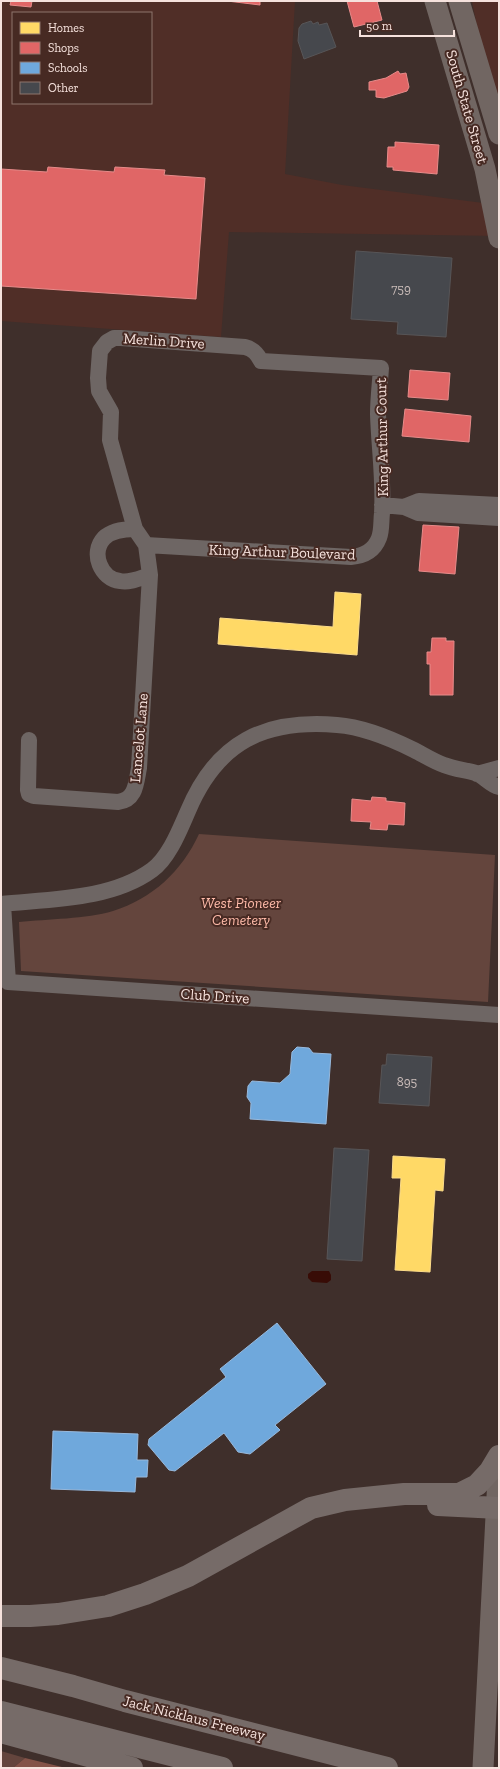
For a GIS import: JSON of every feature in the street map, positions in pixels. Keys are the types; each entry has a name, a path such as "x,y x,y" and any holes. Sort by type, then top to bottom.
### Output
{"highway":[{"path":"1,1616 58,1614 108,1606 145,1594 188,1576 311,1508 345,1500 386,1498 404,1494 459,1494 477,1485 490,1471 499,1457"},
{"path":"386,1498 403,1503 498,1508"},
{"name":"Jack Nicklaus Freeway","path":"1,1668 387,1768"},
{"path":"1,1712 222,1768"},
{"path":"1,1732 132,1768"}],"main road":[{"name":"South State Street","path":"435,1 497,205 499,238"},
{"name":"South State Street","path":"459,1 499,134"},
{"path":"483,1768 498,1508 499,1457"}],"street":[{"name":"Merlin Drive","path":"146,545 135,529 110,440 110,412 99,391 98,378 100,351 107,342 114,338 245,347"},
{"name":"King Arthur Court","path":"245,347 252,349 258,354 261,361 381,368 378,412 382,505"},
{"path":"404,508 419,500 499,505"},
{"path":"382,505 404,508 418,513 499,518"},
{"name":"King Arthur Boulevard","path":"146,545 351,557 360,556 368,553 376,545 380,536 382,505"},
{"path":"135,529 122,529 110,533 103,539 99,546 99,565 110,578 119,581 128,582 150,575"},
{"name":"Lancelot Lane","path":"28,740 29,794 34,796 118,802 130,798 134,793 140,768 150,575 146,545"},
{"path":"2,904 94,894 119,887 153,869 176,839 197,791 213,765 233,748 255,735 276,728 307,723 338,725 366,730 394,740 443,765 477,774 494,786 499,787"},
{"path":"477,774 499,768"},
{"name":"Club Drive","path":"2,904 8,982 499,1015"}],"shaded area":[{"path":"1,1 295,1 285,174 342,185 499,205 499,236 229,232 221,337 1,321"},
{"path":"472,1 499,1 499,102 481,46"},
{"path":"312,1271 329,1271 331,1280 327,1283 312,1282 308,1278 308,1274"},
{"path":"25,1758 62,1767 62,1768 13,1768"}],"green space":[{"name":"West Pioneer Cemetery","path":"199,834 495,855 488,1002 21,971 19,922 91,916 127,906 153,891 175,871 184,860"},
{"path":"1,1751 25,1758 13,1768 1,1768"}],"building: Homes":[{"path":"335,592 361,594 357,655 218,644 220,618 333,627"},
{"path":"393,1156 445,1159 443,1191 435,1190 430,1272 395,1270 401,1178 392,1178"}],"building: Shops":[{"path":"11,1 32,1 31,7 10,5"},
{"path":"227,1 260,1 260,5"},
{"path":"347,1 377,1 382,20 354,27"},
{"path":"398,71 400,74 406,73 409,87 407,91 384,98 376,97 376,90 369,90 369,82 386,78"},
{"path":"395,142 439,145 437,174 393,170 393,167 387,167 388,147 395,147"},
{"path":"48,167 114,172 115,167 165,170 164,175 205,178 196,299 1,286 1,169 47,172"},
{"path":"410,370 450,373 448,400 408,397"},
{"path":"405,409 471,416 469,442 402,436"},
{"path":"423,525 459,527 455,574 419,571"},
{"path":"432,638 446,638 446,641 454,641 453,695 430,695 430,664 427,664 427,652 431,652"},
{"path":"372,797 386,798 386,801 405,803 404,825 388,824 387,830 370,829 371,822 351,821 352,799 371,801"}],"building: Schools":[{"path":"297,1047 309,1048 313,1053 331,1054 326,1124 250,1119 251,1103 247,1097 248,1086 252,1081 280,1083 290,1074 292,1052"},
{"path":"277,1323 326,1384 275,1425 280,1430 250,1454 238,1452 224,1433 175,1471 169,1470 148,1445 149,1439 226,1377 220,1369"},
{"path":"53,1431 138,1434 137,1460 148,1460 147,1477 136,1477 135,1492 51,1489"}],"building: Other":[{"path":"311,21 313,24 318,22 319,25 327,23 336,47 304,59 298,41 299,28 302,24"},
{"path":"356,251 452,258 446,337 397,334 398,322 351,319"},
{"path":"387,1054 432,1057 429,1106 379,1103 382,1065 386,1065"},
{"path":"334,1148 369,1150 362,1261 327,1259"}]}
